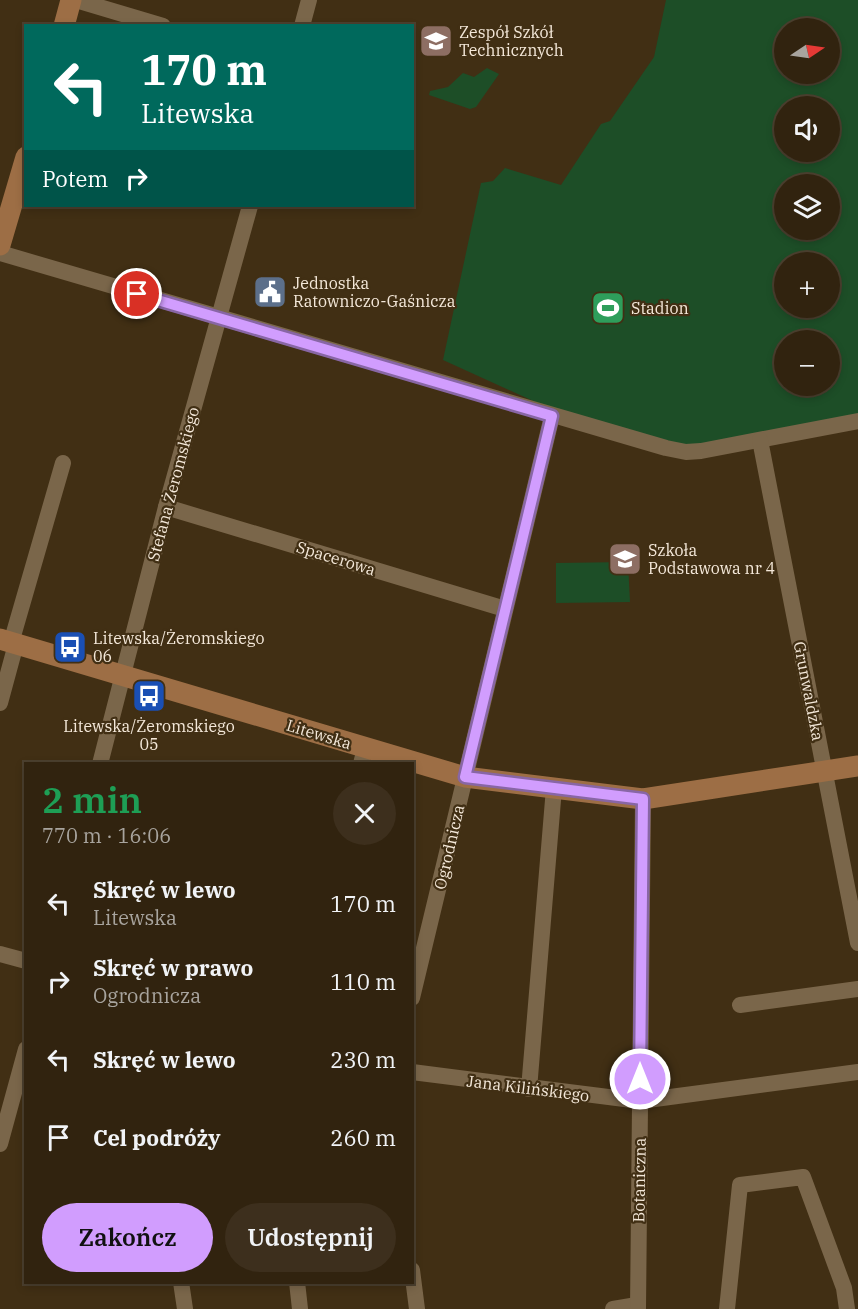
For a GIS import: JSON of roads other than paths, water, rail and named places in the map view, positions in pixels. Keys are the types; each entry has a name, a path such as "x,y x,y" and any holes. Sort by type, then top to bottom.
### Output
{"main road":[{"path":"65,24 71,0"},
{"path":"0,244 24,164"},
{"name":"Litewska","path":"9,642 123,676 363,756 392,762"},
{"name":"Litewska","path":"414,766 465,777 643,799 825,773 858,766"}],"street":[{"path":"76,0 156,24"},
{"path":"303,24 309,0"},
{"name":"Stefana Żeromskiego","path":"101,762 166,507 250,207"},
{"path":"0,253 552,416 686,452 858,421"},
{"name":"Ogrodnicza","path":"414,990 552,416"},
{"name":"Grunwaldzka","path":"760,440 857,936"},
{"path":"0,703 9,642 63,463"},
{"name":"Spacerowa","path":"166,507 505,609"},
{"path":"528,1089 554,788"},
{"name":"Botaniczna","path":"637,1307 643,799"},
{"path":"0,954 24,960"},
{"path":"740,1005 858,989"},
{"path":"0,1144 24,1055"},
{"name":"Jana Kilińskiego","path":"414,1072 528,1089 640,1101 858,1072"},
{"path":"727,1309 740,1185 803,1177 844,1288 847,1309"},
{"path":"181,1284 184,1309"},
{"path":"297,1284 300,1309"},
{"path":"414,1284 417,1309"},
{"path":"613,1309 637,1307"}],"place":[{"name":"Zespół Szkół Technicznych","path":"436,41"},
{"name":"Jednostka Ratowniczo-Gaśnicza","path":"270,292"},
{"name":"Stadion","path":"608,308"},
{"name":"Szkoła Podstawowa nr 4","path":"625,559"},
{"name":"Litewska/Żeromskiego 06","path":"70,647"},
{"name":"Litewska/Żeromskiego 05","path":"149,696"}]}
